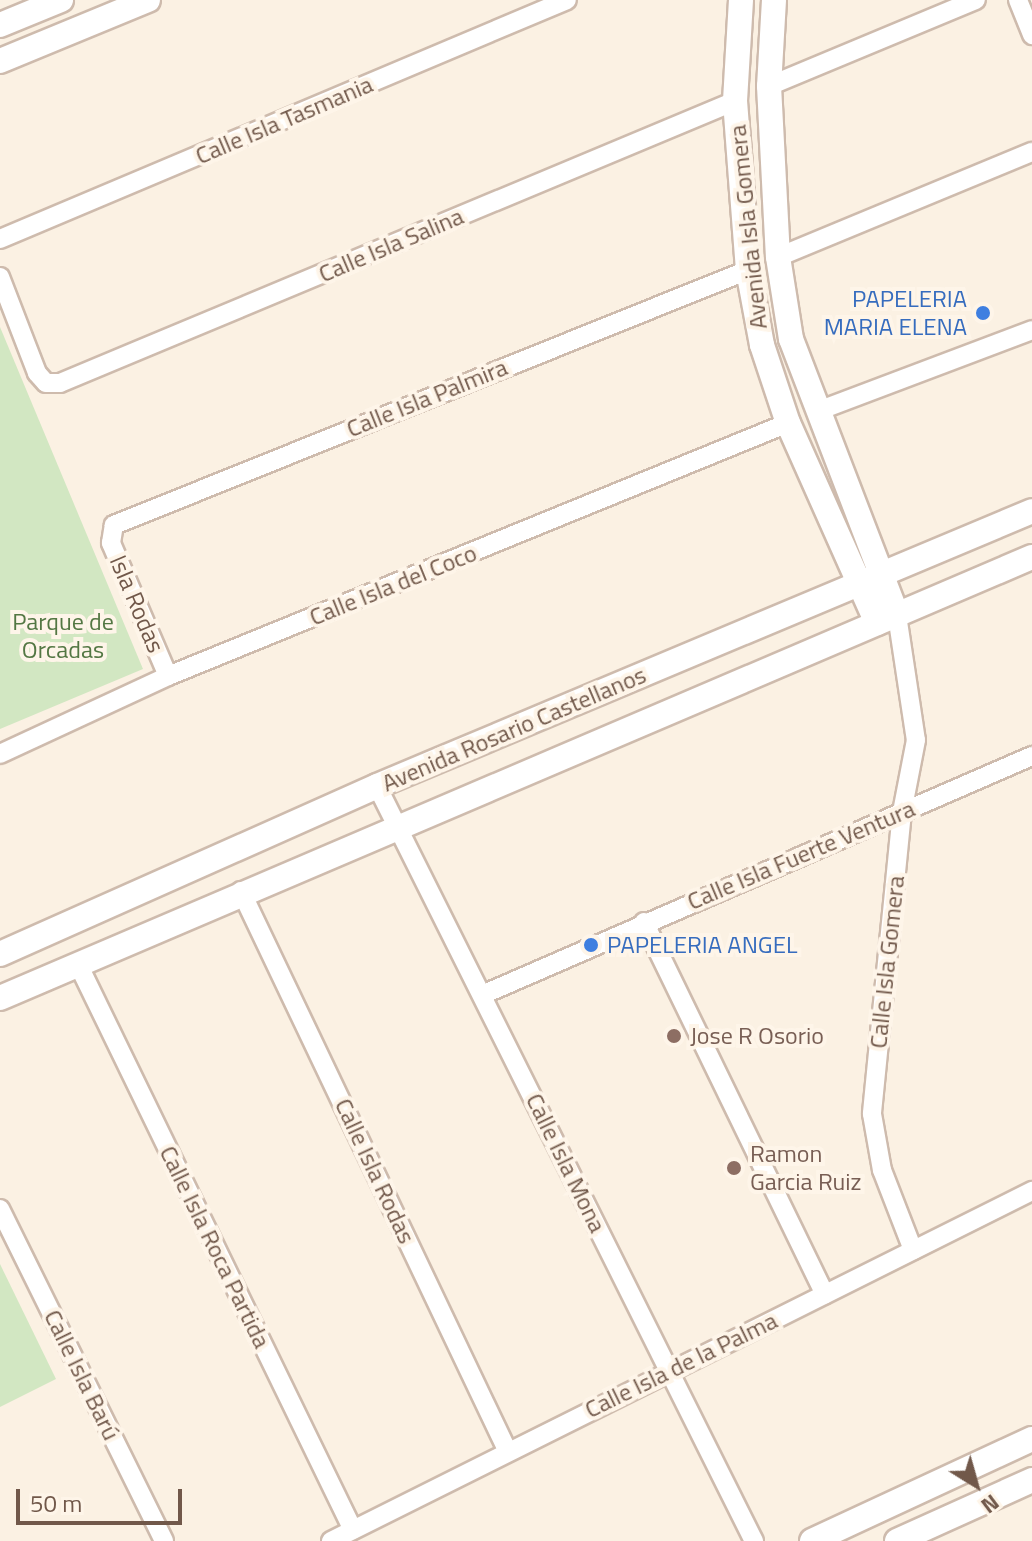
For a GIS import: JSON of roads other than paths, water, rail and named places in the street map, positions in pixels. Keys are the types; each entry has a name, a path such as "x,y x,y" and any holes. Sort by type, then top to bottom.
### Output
{"street":[{"path":"61,0 0,24 8,58 148,0"},
{"name":"Calle Isla Tasmania","path":"0,239 567,0"},
{"path":"769,86 976,0"},
{"path":"1018,0 1032,35"},
{"path":"741,7 773,6"},
{"name":"Avenida Isla Gomera","path":"773,6 769,86 778,257 791,339 818,411 870,580"},
{"name":"Avenida Isla Gomera","path":"741,7 735,101 748,270 762,345 788,423 870,580 887,619"},
{"name":"Calle Isla Salina","path":"0,277 37,373 46,383 60,383 735,101"},
{"path":"778,257 1032,152"},
{"name":"Calle Isla Palmira","path":"110,531 119,521 748,270"},
{"path":"818,411 1032,330"},
{"path":"762,345 791,339"},
{"name":"Calle Isla del Coco","path":"0,754 168,676 788,423"},
{"name":"Avenida Rosario Castellanos","path":"0,954 377,786 1032,511"},
{"name":"Isla Rodas","path":"110,531 168,676"},
{"name":"Avenida Rosario Castellanos","path":"0,998 241,891 1032,557"},
{"name":"Calle Isla Gomera","path":"887,619 916,740 902,812 872,1114 882,1170 913,1250"},
{"name":"Calle Isla Fuerte Ventura","path":"482,995 1032,756"},
{"name":"Calle Isla Mona","path":"377,786 754,1541"},
{"name":"Calle Isla Rodas","path":"241,891 508,1452"},
{"path":"644,922 825,1294"},
{"name":"Calle Isla Roca Partida","path":"78,964 353,1530"},
{"name":"Calle Isla de la Palma","path":"331,1541 1032,1191"},
{"name":"Calle Isla Barú","path":"0,1209 164,1541"},
{"path":"812,1541 1032,1439"},
{"path":"897,1541 1032,1480"}],"place":[{"name":"PAPELERIA MARIA ELENA","path":"983,313"},
{"name":"PAPELERIA ANGEL","path":"591,945"},
{"name":"Jose R Osorio","path":"674,1036"},
{"name":"Ramon Garcia Ruiz","path":"734,1168"}],"park label":[{"name":"Parque de Orcadas","path":"63,636"}]}
